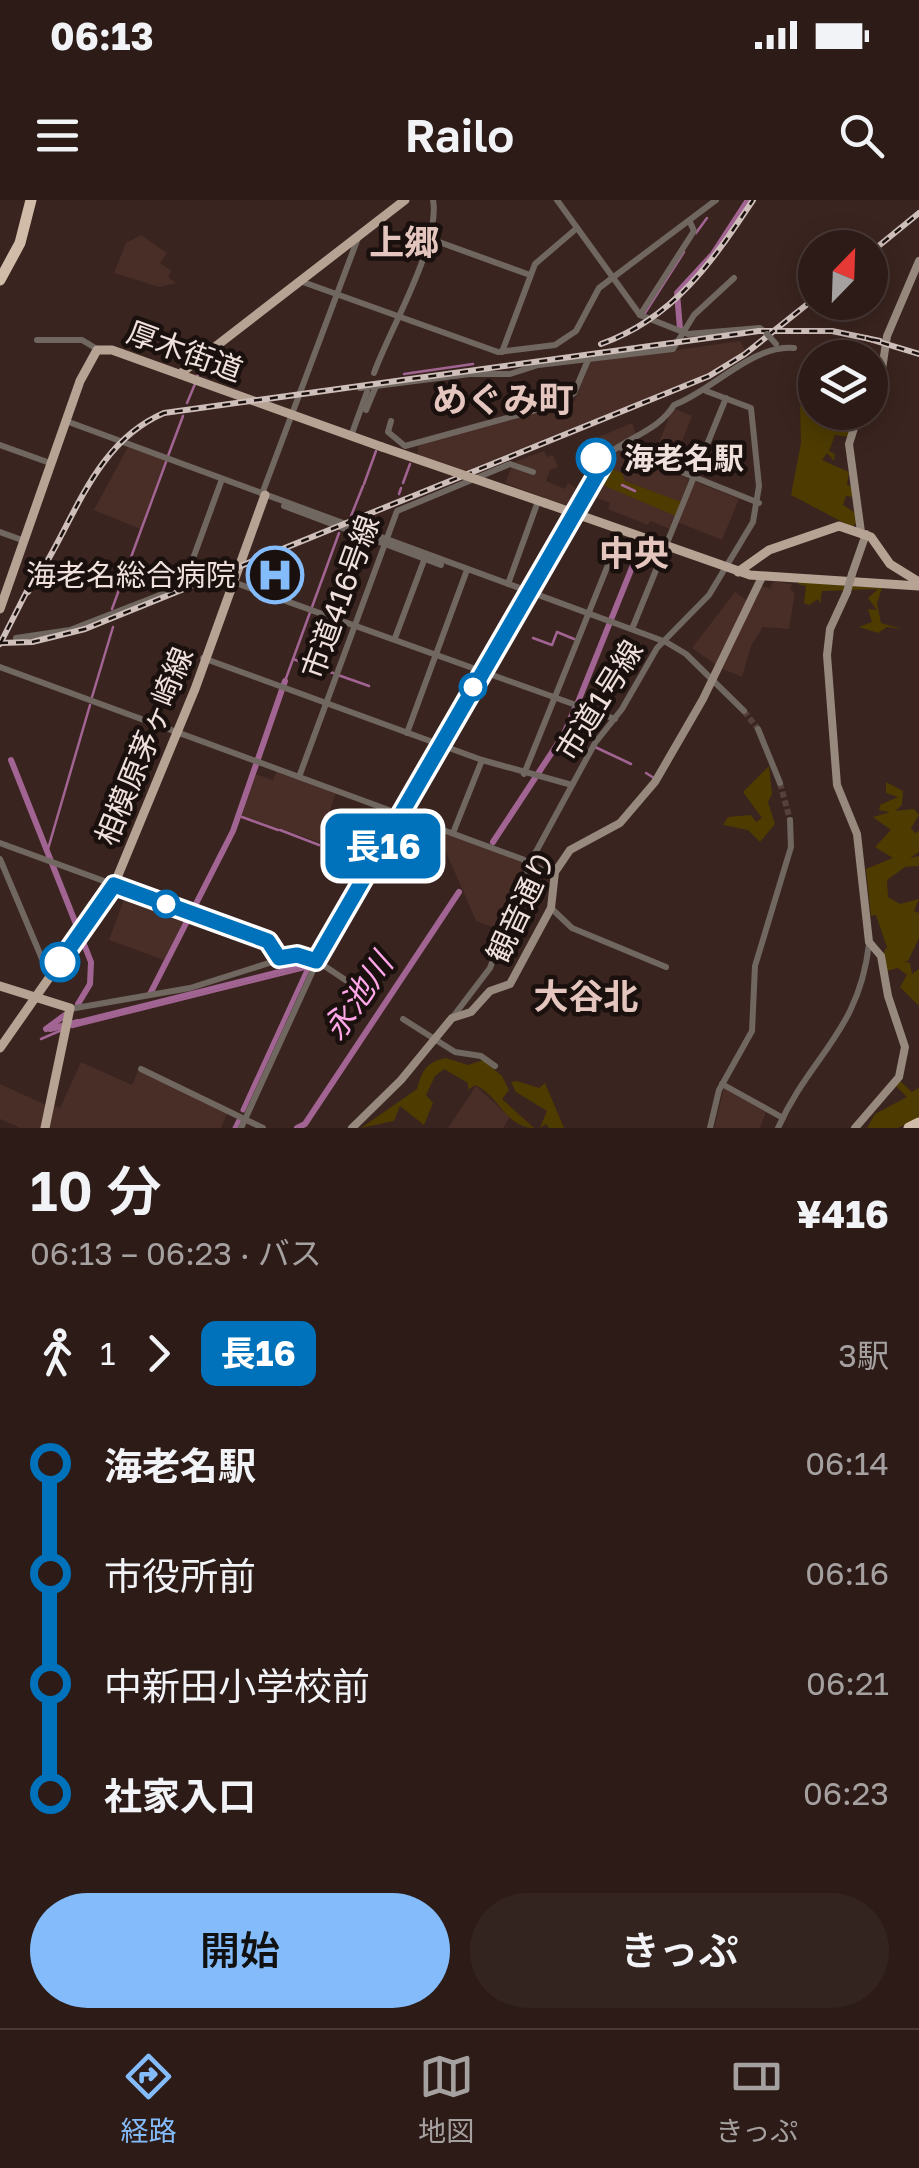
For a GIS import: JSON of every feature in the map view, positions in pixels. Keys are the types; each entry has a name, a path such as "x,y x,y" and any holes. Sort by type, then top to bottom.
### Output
{"highway":[{"path":"0,270 28,200"},
{"path":"0,280 20,243 28,200"},
{"path":"909,1128 919,1123"}],"main road":[{"path":"180,374 405,200"},
{"path":"886,340 919,261"},
{"name":"厚木街道","path":"0,610 5,574 22,540 90,357 97,350 112,350 541,503"},
{"path":"854,430 849,446 863,533 847,592 830,630 827,655 837,787 856,834 869,942 880,953 888,996 906,1044 899,1077 855,1128"},
{"name":"相模原茅ヶ崎線","path":"32,998 113,884 176,732 264,494"},
{"path":"541,503 738,572 762,577 919,584"},
{"path":"738,572 769,550 833,527 863,533 890,564 919,584"},
{"name":"観音通り","path":"352,1128 401,1080 452,1018 471,1012 490,991 510,984 551,908 554,876 569,852 617,826 642,798 712,680 762,577"},
{"name":"相模原茅ヶ崎線","path":"0,1045 81,931"},
{"path":"0,988 70,1009 46,1128"}],"street":[{"path":"374,373 400,318 428,238 433,200"},
{"path":"557,200 640,316 682,332 766,331 776,346"},
{"path":"299,280 502,352 566,340 578,327 592,294 716,200"},
{"path":"640,316 694,232 690,222"},
{"path":"502,352 530,276 543,254 576,228"},
{"path":"264,494 358,236"},
{"path":"428,238 530,276"},
{"path":"363,412 363,390 376,386 470,374 510,374 673,350 682,332 734,278"},
{"path":"37,340 82,340 97,350"},
{"path":"241,1128 316,961 603,462 622,441 662,424 676,404 776,346 794,348"},
{"path":"391,421 388,432 400,438 403,445 564,402 574,393 588,360"},
{"path":"350,436 376,386"},
{"path":"619,447 759,503 751,408 706,390"},
{"path":"632,629 726,398"},
{"path":"66,421 384,542 528,592"},
{"path":"0,445 50,463"},
{"name":"市道416号線","path":"298,777 400,508 510,464 532,472"},
{"path":"16,638 70,630 183,586 222,479"},
{"path":"508,584 541,503"},
{"name":"市道1号線","path":"452,1018 494,961 530,863 572,786 664,641 702,604 750,529 759,503"},
{"path":"524,774 622,530"},
{"path":"0,532 22,540"},
{"path":"395,638 425,557"},
{"path":"466,572 664,641 685,653 744,711"},
{"path":"407,733 466,572"},
{"path":"230,579 614,719"},
{"path":"204,658 482,760 572,786"},
{"path":"0,667 453,833 554,876"},
{"path":"758,728 780,783"},
{"path":"453,833 482,760"},
{"path":"710,1128 722,1084 752,1032 756,966 790,850 790,820"},
{"path":"0,843 263,939 280,959"},
{"path":"0,858 48,974"},
{"path":"551,908 572,928 666,967"},
{"path":"778,1128 850,1017 864,976 869,942"},
{"path":"70,1009 94,1008 251,971 297,955 316,961 347,981"},
{"path":"402,1019 455,1052 480,1056 495,1066"},
{"path":"141,1069 263,1128"},
{"path":"722,1084 782,1118"}],"shaded area":[{"path":"141,235 167,253 160,263 172,271 168,277 176,283 159,287 114,273 126,243"},
{"path":"740,341 746,352 711,372 463,472 417,456 419,443 574,402 590,362"},
{"path":"673,408 692,416 673,465 653,457"},
{"path":"632,423 637,436 623,453 739,499 722,540 675,521 670,529 650,521 648,525 608,509 610,503 590,495 587,500 577,495 569,507 505,483 514,462 544,451 547,457 553,455 558,467 550,470 546,481 565,489 568,483 580,491 584,484 593,488 610,459 582,444"},
{"path":"801,430 850,431 848,437 835,435 829,451 835,454 834,461 827,453 822,460 849,472 847,485 851,486 853,497 846,496 843,505 857,514 858,521 852,527 791,495"},
{"path":"128,447 165,460 140,529 94,510"},
{"path":"607,467 622,473 625,481 681,502 676,516 605,486 601,481"},
{"path":"773,581 792,584 790,589 795,593 789,629 763,627 751,646 742,677 718,667 760,585 770,589"},
{"path":"798,584 882,588 877,603 881,623 902,629 887,627 878,633 859,627 872,622 868,609 877,610 868,598 878,589 822,591 820,604 818,599 809,605 804,603 806,586"},
{"path":"735,592 748,601 716,665 692,648"},
{"path":"769,766 772,794 768,802 775,824 760,842 748,830 723,825 728,817 751,815 756,822 762,818 743,792"},
{"path":"277,770 336,793 319,842 242,816 255,774 273,780"},
{"path":"886,782 903,791 902,805 895,811 914,809 919,815 911,828 915,833 919,831 919,852 910,858 919,856 919,866 905,867 887,880 888,897 900,904 919,899 914,911 919,913 919,938 904,962 910,963 912,974 919,969 919,1006 900,987 907,975 898,968 886,971 882,955 887,947 876,915 871,916 866,869 893,858 875,847 891,830 873,817 890,812 879,810 880,805 898,797 886,793"},
{"path":"436,829 527,862 511,905 504,903 498,929 476,921"},
{"path":"127,891 188,913 164,960 109,940"},
{"path":"446,1058 468,1065 483,1060 502,1076 509,1090 502,1099 534,1128 516,1122 483,1090 475,1085 468,1090 468,1083 444,1069 435,1076 426,1095 433,1103 424,1125 400,1106 394,1121 361,1128 417,1089 426,1068"},
{"path":"81,1062 132,1085 138,1071 228,1112 221,1128 47,1128 52,1105 60,1108"},
{"path":"899,1080 912,1092 919,1088 919,1118 898,1128 867,1128 875,1114 907,1097 895,1085"},
{"path":"511,1082 539,1088 545,1083 564,1128 549,1128 546,1124 540,1128 547,1111 516,1092"},
{"path":"0,1084 46,1105 41,1128 20,1128 0,1119"},
{"path":"476,1086 510,1117 503,1128 448,1128"},
{"path":"724,1088 766,1112 760,1128 714,1128"}],"waterway":[{"name":"永池川","path":"680,329 677,293 713,254 748,200"},
{"path":"696,233 707,218"},
{"path":"645,313 684,252"},
{"path":"197,377 203,361"},
{"path":"404,374 473,364"},
{"path":"187,403 195,384"},
{"path":"168,456 183,416"},
{"path":"364,484 376,451"},
{"path":"112,609 166,462"},
{"path":"403,483 410,464"},
{"path":"622,485 635,491"},
{"path":"351,516 363,486"},
{"path":"399,494 401,488"},
{"path":"285,681 339,533"},
{"path":"578,702 643,540"},
{"path":"92,697 113,627"},
{"path":"533,638 552,645 557,632 574,639"},
{"path":"488,654 497,637"},
{"path":"293,659 333,673"},
{"path":"338,675 369,686"},
{"path":"150,994 233,831 285,681"},
{"path":"48,849 90,705"},
{"path":"493,842 564,734 575,708"},
{"path":"567,735 585,743"},
{"path":"595,747 631,764"},
{"path":"11,760 91,962 90,984 78,1004"},
{"path":"646,773 654,778"},
{"path":"242,817 278,830"},
{"path":"280,830 319,845"},
{"name":"永池川","path":"297,1128 305,1124 459,892"},
{"path":"315,954 325,937"},
{"path":"78,1022 305,965"},
{"path":"243,1110 308,968"},
{"path":"72,1027 304,969"},
{"path":"46,1029 65,1015"},
{"path":"50,1029 78,1022"},
{"path":"41,1039 64,1029"},
{"path":"235,1128 239,1120"}],"tunnel":[{"path":"744,711 758,729"},
{"path":"780,783 790,820"}],"railway":[{"path":"601,344 650,319 689,286 753,200"},
{"path":"888,238 919,213"},
{"path":"0,643 32,642 85,629 709,376 745,354 798,312"},
{"path":"28,592 100,468 138,427 164,413 759,331 832,331 875,340"},
{"path":"866,338 919,354"},
{"path":"0,644 32,581"}],"bus line":[{"name":"長16","path":"60,962 114,885 268,941 279,958 297,955 316,961 602,466 603,462 596,458"}],"place":[{"name":"海老名駅","path":"596,458"},
{"name":"海老名総合病院","path":"275,575"}],"district":[{"name":"上郷","path":"404,242"},
{"name":"めぐみ町","path":"503,399"},
{"name":"中央","path":"634,553"},
{"name":"大谷北","path":"586,996"}]}
